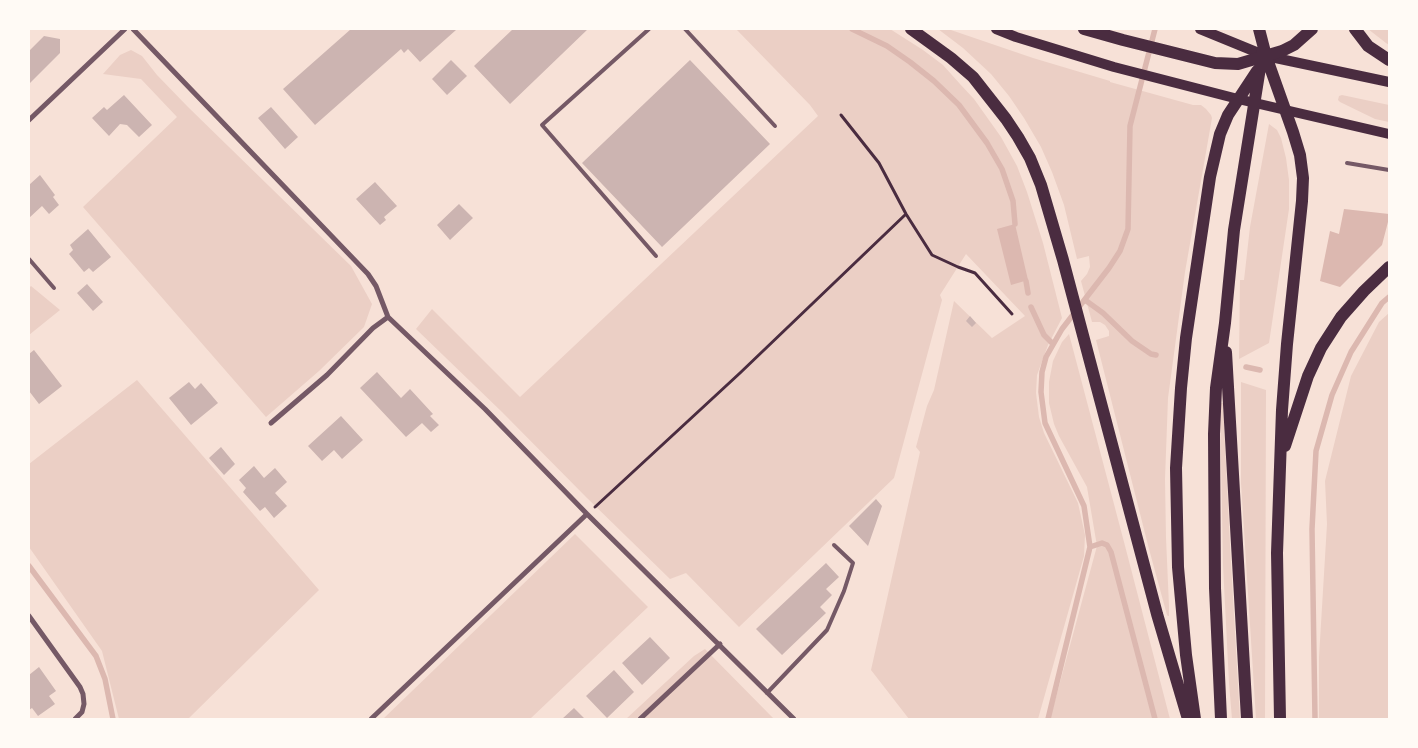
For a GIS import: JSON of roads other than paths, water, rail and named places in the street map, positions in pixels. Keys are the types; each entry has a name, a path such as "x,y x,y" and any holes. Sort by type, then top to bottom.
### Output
{"main road":[{"path":"911,29 951,58 973,77 1006,119 1030,158 1041,185 1063,260 1157,614 1188,719"},
{"path":"996,29 1114,67 1238,100 1389,134"},
{"path":"1084,29 1215,63 1230,64 1238,64 1282,51 1294,45 1312,29"},
{"path":"1200,29 1266,56 1389,82"},
{"path":"1259,29 1266,56 1300,155 1303,178 1282,410 1278,553 1280,719"},
{"path":"1221,719 1215,588 1214,434 1216,388 1225,323 1234,230 1266,29"},
{"path":"1355,29 1368,46 1389,60"},
{"path":"1195,719 1180,610 1178,567 1177,428 1186,338 1210,177 1220,134 1228,115 1266,56"},
{"path":"1280,460 1308,376 1322,348 1341,317 1389,267"},
{"path":"1225,323 1247,719"}],"street":[{"path":"29,120 125,29"},
{"path":"133,29 368,274 376,286 388,316 484,409 794,719"},
{"path":"271,423 327,375 373,328 388,316"},
{"path":"371,719 587,514"},
{"path":"29,616 80,687 84,704 82,712 74,719"},
{"path":"640,719 720,644"}],"lane":[{"path":"649,29 542,126 656,256"},
{"path":"685,29 775,126"},
{"path":"1347,163 1389,170"},
{"path":"29,259 54,288"},
{"path":"768,693 828,630 853,563 834,544"}],"waterway":[{"path":"852,29 887,46 910,62 934,81 959,105 987,143 1002,169 1013,201 1015,224"},
{"path":"1048,719 1090,547 1084,506 1045,423 1041,392 1042,372 1046,357 1062,329 1109,268 1120,251 1128,229 1130,126 1155,29"},
{"path":"1026,281 1028,293"},
{"path":"1315,719 1312,529 1316,451 1332,395 1351,352 1382,303 1389,297"},
{"path":"1085,300 1103,313 1132,341 1151,354 1156,355"},
{"path":"1031,307 1044,335 1053,344"},
{"path":"1246,367 1260,370"},
{"path":"1090,547 1102,543 1107,545 1111,552 1155,719"},
{"path":"29,566 96,656 105,679 113,719"}]}
